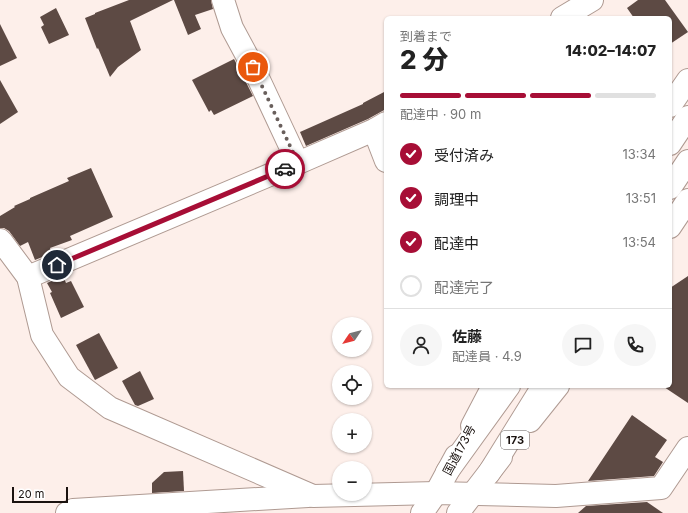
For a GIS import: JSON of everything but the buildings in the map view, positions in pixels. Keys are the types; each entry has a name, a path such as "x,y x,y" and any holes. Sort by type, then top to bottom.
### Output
{"main road":[{"path":"223,0 232,28 253,67 298,163"},
{"path":"565,16 592,0"},
{"path":"672,103 688,80"},
{"path":"672,141 688,117"},
{"path":"28,277 380,127 384,150"},
{"path":"672,185 688,162"},
{"path":"672,224 688,200"},
{"path":"0,240 28,277 42,335 69,377 110,408 313,496"},
{"name":"国道173号","path":"422,513 436,493 492,388"},
{"path":"447,472 508,388"},
{"path":"489,473 542,388"},
{"name":"173","path":"458,513 556,388"},
{"path":"67,513 73,510 313,496 436,493 556,496 661,488 688,448"}],"way so far":[{"path":"253,67 298,163 285,169"}],"route":[{"path":"57,265 285,169"}]}
